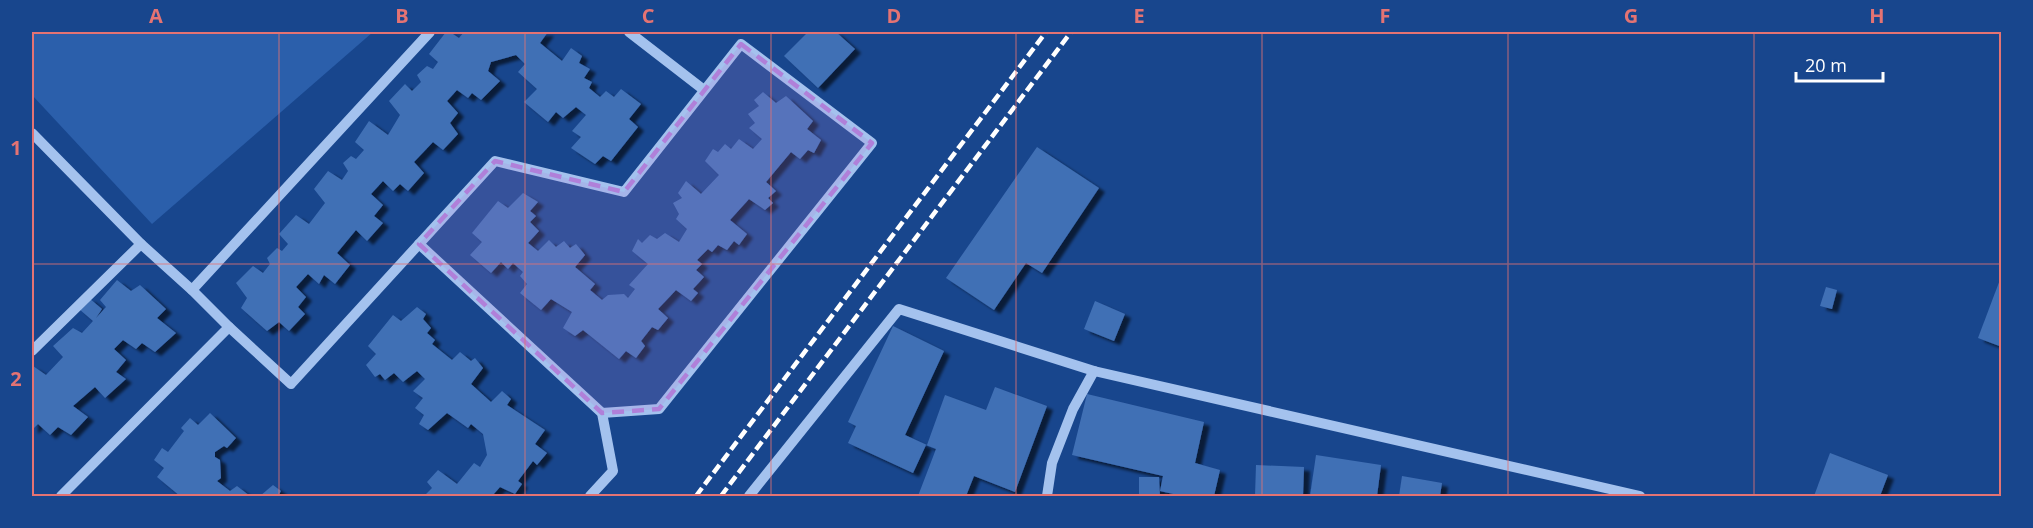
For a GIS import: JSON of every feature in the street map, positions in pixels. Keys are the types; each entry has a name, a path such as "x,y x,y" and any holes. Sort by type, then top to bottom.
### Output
{"street":[{"path":"192,290 429,32"},
{"path":"629,32 704,90"},
{"path":"32,133 141,244 291,384 495,161 624,192 741,44 872,143 659,409 602,413"},
{"path":"32,351 141,244"},
{"path":"419,244 602,413 613,471 590,496"},
{"path":"749,496 899,309 1094,371 1638,496"},
{"path":"61,496 229,327"},
{"path":"1047,496 1052,463 1073,409 1094,371"}],"highlighted area":[{"path":"741,44 872,143 659,409 602,413 419,244 495,161 624,192"}],"shaded area":[{"path":"32,32 373,32 152,224 32,95"}],"building":[{"path":"446,32 459,38 464,32 548,32 540,43 562,61 571,48 582,56 579,63 590,69 584,78 592,82 589,88 600,97 606,91 614,97 621,89 641,104 629,119 638,127 611,161 603,156 595,164 571,148 581,137 572,131 586,115 576,107 563,118 556,112 548,122 524,102 537,89 518,72 525,64 516,55 491,62 488,71 500,81 481,100 472,93 468,98 457,90 447,101 458,113 450,123 458,134 443,150 433,142 414,162 424,173 408,191 400,184 393,191 383,181 371,194 383,205 374,216 383,223 367,241 356,230 337,253 350,265 335,284 324,275 319,284 308,274 296,287 306,297 298,307 305,314 289,331 279,322 267,331 241,308 247,298 236,283 253,266 263,273 270,264 267,258 277,248 282,251 288,244 279,234 296,215 309,224 325,203 314,189 328,171 342,180 348,171 343,163 351,156 356,159 364,150 355,142 369,121 388,135 400,115 389,101 405,84 412,91 421,82 417,75 427,66 433,69 438,62 429,54"},
{"path":"808,32 836,32 855,49 818,88 784,56"},
{"path":"763,92 776,103 786,96 813,121 807,129 821,140 814,153 808,150 800,159 791,152 766,182 776,191 768,198 773,203 765,210 749,199 730,220 747,234 739,245 734,241 727,250 718,245 712,252 708,249 697,260 702,264 696,270 704,277 693,289 698,293 691,301 676,290 658,309 668,318 658,330 652,327 641,341 645,346 636,358 626,351 619,359 583,330 575,336 563,328 572,312 551,299 541,310 520,293 527,284 520,276 523,272 513,263 508,269 501,262 491,273 470,255 482,242 472,233 498,201 508,208 523,193 538,202 530,211 536,216 530,222 539,231 528,243 538,251 549,240 556,247 564,241 570,248 576,244 585,255 575,267 595,284 590,290 602,300 608,295 624,294 628,298 635,289 629,285 648,264 632,251 638,239 642,243 650,235 657,239 665,233 679,242 687,229 676,219 679,214 673,203 682,198 678,193 686,181 701,194 719,175 705,161 713,149 718,152 725,144 731,149 739,139 753,149 762,139 749,128 755,123 748,114 759,106 754,100"},
{"path":"1037,147 1099,188 1042,273 1026,263 994,310 946,278"},
{"path":"2002,277 2002,347 1978,338"},
{"path":"117,280 131,291 140,285 166,309 157,318 176,333 155,352 142,343 136,349 123,340 114,349 126,360 116,372 126,379 105,398 95,387 73,406 88,417 71,435 58,427 50,435 38,424 32,430 33,366 46,375 63,357 53,346 73,328 82,333 93,321 79,309 89,298 102,309 96,318 106,307 100,300"},
{"path":"1826,287 1837,290 1832,309 1820,306"},
{"path":"1095,301 1125,314 1114,341 1084,329"},
{"path":"417,307 426,314 423,319 431,328 427,333 435,340 432,344 452,360 460,352 471,361 475,358 483,368 471,384 491,402 502,391 511,399 507,405 545,430 535,444 547,453 537,465 533,461 518,481 522,484 515,494 500,487 492,496 425,495 432,488 427,482 438,470 457,484 474,463 480,467 487,455 483,434 471,424 468,428 447,413 428,430 419,424 424,415 415,408 423,398 413,391 425,379 417,371 403,382 394,373 385,380 380,374 375,377 366,365 376,354 368,346 393,315 401,321"},
{"path":"893,326 944,351 905,435 927,445 945,395 986,410 995,387 1047,406 1015,492 974,476 966,496 918,496 936,449 926,445 913,473 848,443 856,426 848,422"},
{"path":"1087,394 1204,422 1195,463 1220,470 1214,496 1182,496 1160,491 1163,476 1072,455"},
{"path":"210,413 236,438 227,448 224,446 215,452 215,457 220,460 221,478 217,481 230,491 237,486 250,496 180,496 157,477 164,468 154,460 162,448 168,452 184,431 181,428 190,418 198,425"},
{"path":"1830,453 1888,475 1880,496 1814,496"},
{"path":"1316,455 1381,465 1377,496 1310,496"},
{"path":"1256,465 1304,467 1303,496 1255,496"},
{"path":"1402,476 1442,483 1440,496 1399,496"},
{"path":"1139,477 1159,477 1160,496 1139,496"},
{"path":"273,485 281,491 278,496 260,496"}],"railway":[{"path":"696,496 1046,32"},
{"path":"721,496 1071,32"}]}
